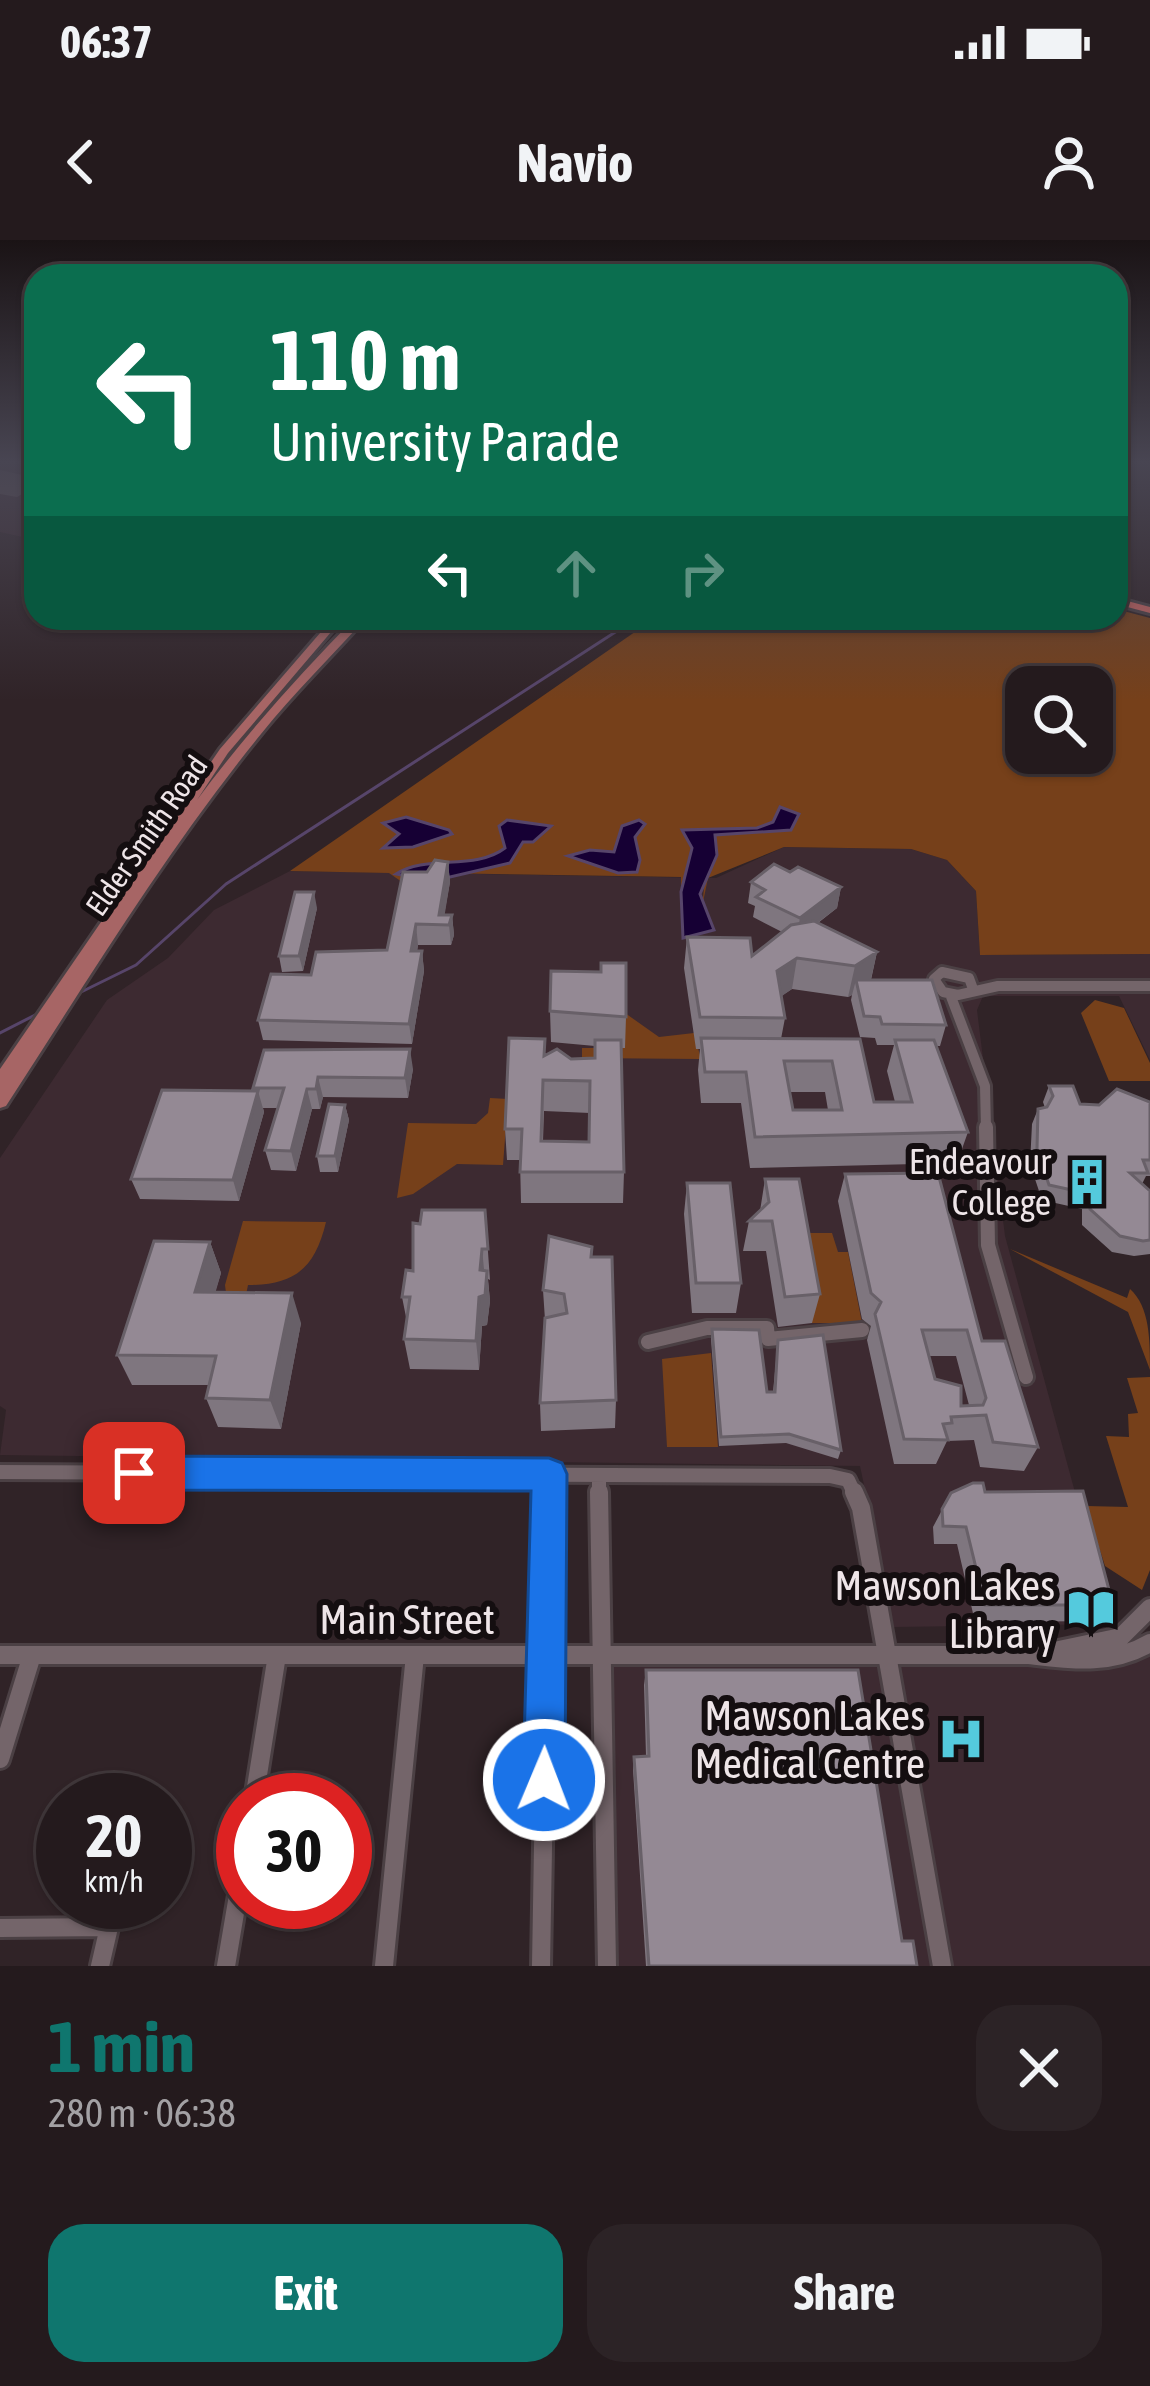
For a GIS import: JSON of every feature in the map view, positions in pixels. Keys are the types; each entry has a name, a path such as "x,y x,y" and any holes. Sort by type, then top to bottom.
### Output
{"main road":[{"name":"Elder Smith Road","path":"0,1102 173,843 329,630"},
{"name":"Elder Smith Road","path":"0,1081 224,751 295,676 320,661 350,630"}],"street":[{"path":"1026,1378 988,1245 989,1112 962,1015 950,994 935,983 937,974 952,970 966,975 1150,983"},
{"path":"962,1015 969,992 966,975"},
{"path":"950,994 1150,983"},
{"path":"648,1342 707,1328 767,1328 768,1339 862,1330"},
{"path":"0,1472 848,1480 861,1508 942,1966"},
{"path":"541,1966 549,1474"},
{"path":"599,1475 607,1966"},
{"path":"1142,1644 1150,1608"},
{"name":"Main Street","path":"0,1655 1030,1655 1102,1661 1142,1644"},
{"path":"0,1760 32,1655"},
{"path":"258,1773 278,1655"},
{"path":"384,1966 416,1655"},
{"path":"0,1928 109,1928 100,1966"},
{"path":"226,1966 232,1929"}],"shaded area":[{"path":"1128,612 1150,618 1150,954 980,955 976,891 947,860 911,849 784,847 708,878 702,907 705,879 685,878 681,892 681,877 428,873 402,882 389,873 290,871 638,630 1128,630"},
{"path":"780,807 799,814 791,830 715,835 717,855 700,894 714,930 683,938 681,892 692,848 682,830 757,828 773,822"},
{"path":"406,817 452,834 413,847 383,848 399,834 383,823"},
{"path":"507,820 551,826 533,842 523,842 510,863 433,881 396,874 421,865 493,855 505,848 499,826"},
{"path":"639,820 645,824 635,837 640,860 637,872 618,873 568,856 590,850 614,852 622,826"},
{"path":"784,847 911,849 947,860 976,891 980,955 1150,954 1150,1060 1119,996 983,996 977,1010 1005,1236 1111,1624 894,1627 860,1466 0,1455 6,1410 0,1406 0,1158 107,1000 168,958 214,910 290,871 716,878"},
{"path":"1095,1000 1124,1008 1150,1063 1150,1081 1109,1081 1081,1013"},
{"path":"625,1013 659,1037 694,1033 701,1059 582,1058 582,1048 625,1048"},
{"path":"490,1098 508,1099 503,1165 457,1164 413,1194 397,1198 408,1123 476,1124 488,1113"},
{"path":"243,1221 326,1222 316,1251 300,1271 278,1282 248,1285 245,1300 226,1293 225,1285"},
{"path":"796,1233 832,1233 838,1252 848,1252 862,1323 808,1323"},
{"path":"1010,1249 1127,1298 1130,1289 1145,1315 1150,1370 1128,1312"},
{"path":"711,1353 718,1447 667,1447 662,1359"},
{"path":"1150,1377 1150,1570 1142,1590 1105,1566 1086,1506 1128,1507 1106,1436 1129,1437 1128,1414 1138,1413 1127,1378"},
{"path":"1150,1643 1150,1966 607,1966 602,1655 1029,1655"}],"building":[{"path":"435,860 448,862 439,915 452,915 449,925 416,924 411,951 422,951 409,1024 258,1020 271,974 311,975 316,952 387,950 403,872 427,872"},
{"path":"774,864 790,872 798,867 841,887 800,918 756,897 765,890 751,882"},
{"path":"295,892 314,892 299,956 279,956"},
{"path":"814,921 877,952 855,966 797,958 777,971 785,1018 700,1017 687,937 750,938 752,956 791,925"},
{"path":"601,963 626,963 626,1017 550,1011 551,971 601,972"},
{"path":"856,980 932,980 946,1025 882,1024 880,1017 864,1016"},
{"path":"509,1038 545,1039 544,1056 557,1049 571,1059 595,1058 595,1040 621,1040 624,1172 520,1172 522,1129 505,1129","holes":["543,1080 590,1081 589,1142 541,1141"]},
{"path":"701,1038 860,1039 874,1102 912,1102 895,1040 934,1040 968,1132 755,1137 746,1072 705,1072","holes":["784,1061 832,1061 842,1110 793,1110"]},
{"path":"410,1049 405,1078 318,1077 316,1089 307,1089 291,1151 265,1150 284,1088 253,1088 264,1050"},
{"name":"Endeavour College","path":"1049,1086 1073,1086 1080,1104 1099,1105 1117,1089 1150,1102 1150,1160 1143,1160 1148,1173 1130,1173 1150,1191 1150,1240 1120,1236 1090,1209 1090,1194 1049,1185 1037,1149 1038,1109 1047,1107 1053,1096"},
{"path":"162,1090 258,1091 233,1180 131,1179"},
{"path":"329,1104 345,1105 335,1156 317,1156"},
{"path":"938,1173 982,1341 1005,1341 1038,1447 993,1442 986,1415 951,1417 952,1423 943,1424 948,1440 904,1439 875,1314 881,1302 871,1293 845,1174","holes":["922,1330 967,1330 986,1398 983,1405 961,1406 961,1386 935,1379"]},
{"path":"765,1179 799,1179 820,1294 785,1297 772,1221 749,1221 769,1202"},
{"path":"687,1183 730,1183 741,1283 696,1283"},
{"path":"422,1210 485,1210 488,1249 482,1249 480,1270 487,1271 485,1295 479,1297 476,1341 404,1339 410,1297 402,1297 406,1270 413,1271 413,1223 420,1224"},
{"path":"549,1236 592,1247 591,1257 612,1257 616,1400 540,1403 545,1318 567,1313 564,1294 543,1290"},
{"path":"154,1241 210,1242 195,1292 292,1293 270,1400 206,1398 216,1356 117,1355"},
{"path":"712,1329 759,1330 767,1392 775,1392 778,1340 823,1335 841,1450 789,1434 721,1437"},
{"path":"983,1483 985,1492 1083,1491 1113,1605 985,1605 966,1527 943,1526 942,1509 951,1493"},
{"path":"646,1670 858,1670 902,1941 913,1941 917,1966 649,1966 634,1757 649,1756"}],"waterway":[{"path":"77,994 136,965 226,884 618,630"},
{"path":"0,1033 41,1012"}],"place":[{"name":"Endeavour College","path":"1087,1182"},
{"name":"Mawson Lakes Library","path":"1091,1609"},
{"name":"Mawson Lakes Medical Centre","path":"961,1739"}],"route":[{"path":"134,1473 549,1474 544,1780"}]}
